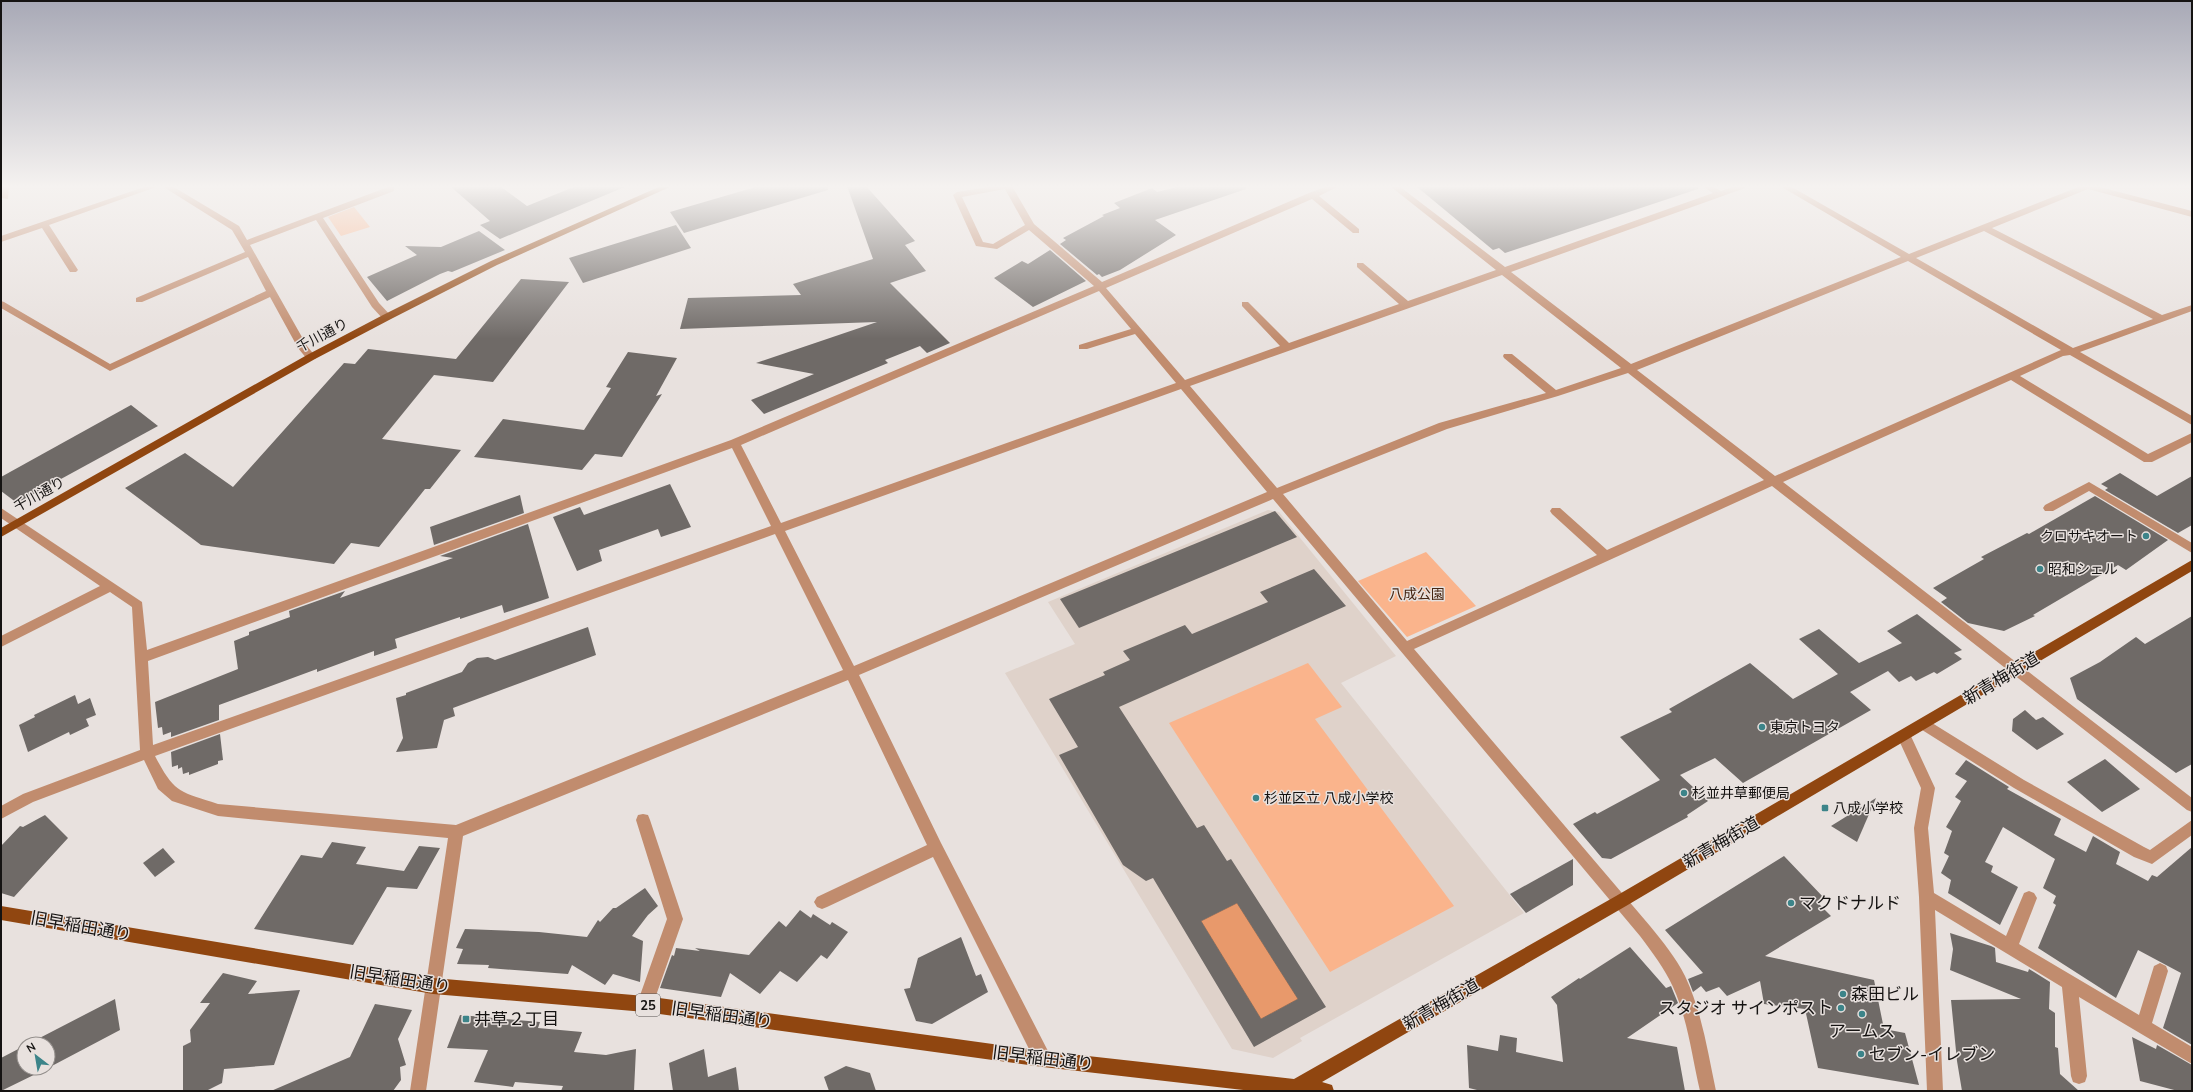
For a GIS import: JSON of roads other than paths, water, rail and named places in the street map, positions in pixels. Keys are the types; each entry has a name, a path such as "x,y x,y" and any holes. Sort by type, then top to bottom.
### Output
{"main road":[{"name":"千川通り","path":"1,533 311,357 494,263 553,237"},
{"name":"新青梅街道","path":"1293,1089 1621,901 1904,736 2192,565"},
{"name":"旧早稲田通り","path":"1,913 433,986 645,1004 1043,1059 1293,1089 1326,1091"}],"street":[{"path":"52,237 73,270"},
{"path":"241,237 303,348 311,357"},
{"path":"245,244 264,237"},
{"path":"331,237 375,304 387,317"},
{"path":"976,237 979,244 994,247 1011,237"},
{"path":"1043,237 1100,286 1621,901 1666,960 1678,981 1688,1004 1708,1091"},
{"path":"140,658 735,443 1214,237"},
{"path":"1461,237 2192,806"},
{"path":"1,813 28,798 147,753 1598,237"},
{"path":"1874,237 2192,421"},
{"path":"1,512 138,605 140,658 147,753 163,785 177,798 218,810 456,832 851,673 1275,493 1443,426 1554,394 1629,369 1959,237"},
{"path":"2003,237 2161,319"},
{"path":"139,300 250,253"},
{"path":"1360,265 1406,305"},
{"path":"1,304 110,368 272,292"},
{"path":"1245,304 1288,348"},
{"path":"1406,647 2061,353 2071,352 2192,308"},
{"path":"1083,347 1137,330"},
{"path":"1508,356 1554,394"},
{"path":"2011,375 2148,459 2192,437"},
{"path":"735,443 851,673 936,848 1043,1059"},
{"path":"2049,508 2089,486 2192,549"},
{"path":"1556,511 1606,556"},
{"path":"1,642 111,586"},
{"path":"1924,724 2019,784 2140,852 2152,857 2192,827"},
{"path":"1904,736 1928,788 1921,828 1927,897 1935,1091"},
{"path":"643,820 675,919 645,1004"},
{"path":"418,1091 456,832"},
{"path":"822,902 936,848"},
{"path":"1927,897 2192,1056"},
{"path":"2010,947 2029,898"},
{"path":"2143,1027 2160,971"},
{"path":"2070,982 2079,1076"}],"place":[{"name":"クロサキオート","path":"2146,536"},
{"name":"昭和シェル","path":"2040,569"},
{"name":"東京トヨタ","path":"1762,727"},
{"name":"杉並井草郵便局","path":"1684,793"},
{"name":"杉並区立 八成小学校","path":"1256,798"},
{"name":"八成小学校","path":"1825,808"},
{"name":"マクドナルド","path":"1791,903"},
{"name":"森田ビル","path":"1843,994"},
{"name":"スタジオ サインポスト","path":"1841,1008"},
{"name":"アームス","path":"1862,1014"},
{"name":"井草２丁目","path":"466,1019"},
{"name":"セブン-イレブン","path":"1861,1054"}],"park label":[{"name":"八成公園","path":"1417,594"}]}
